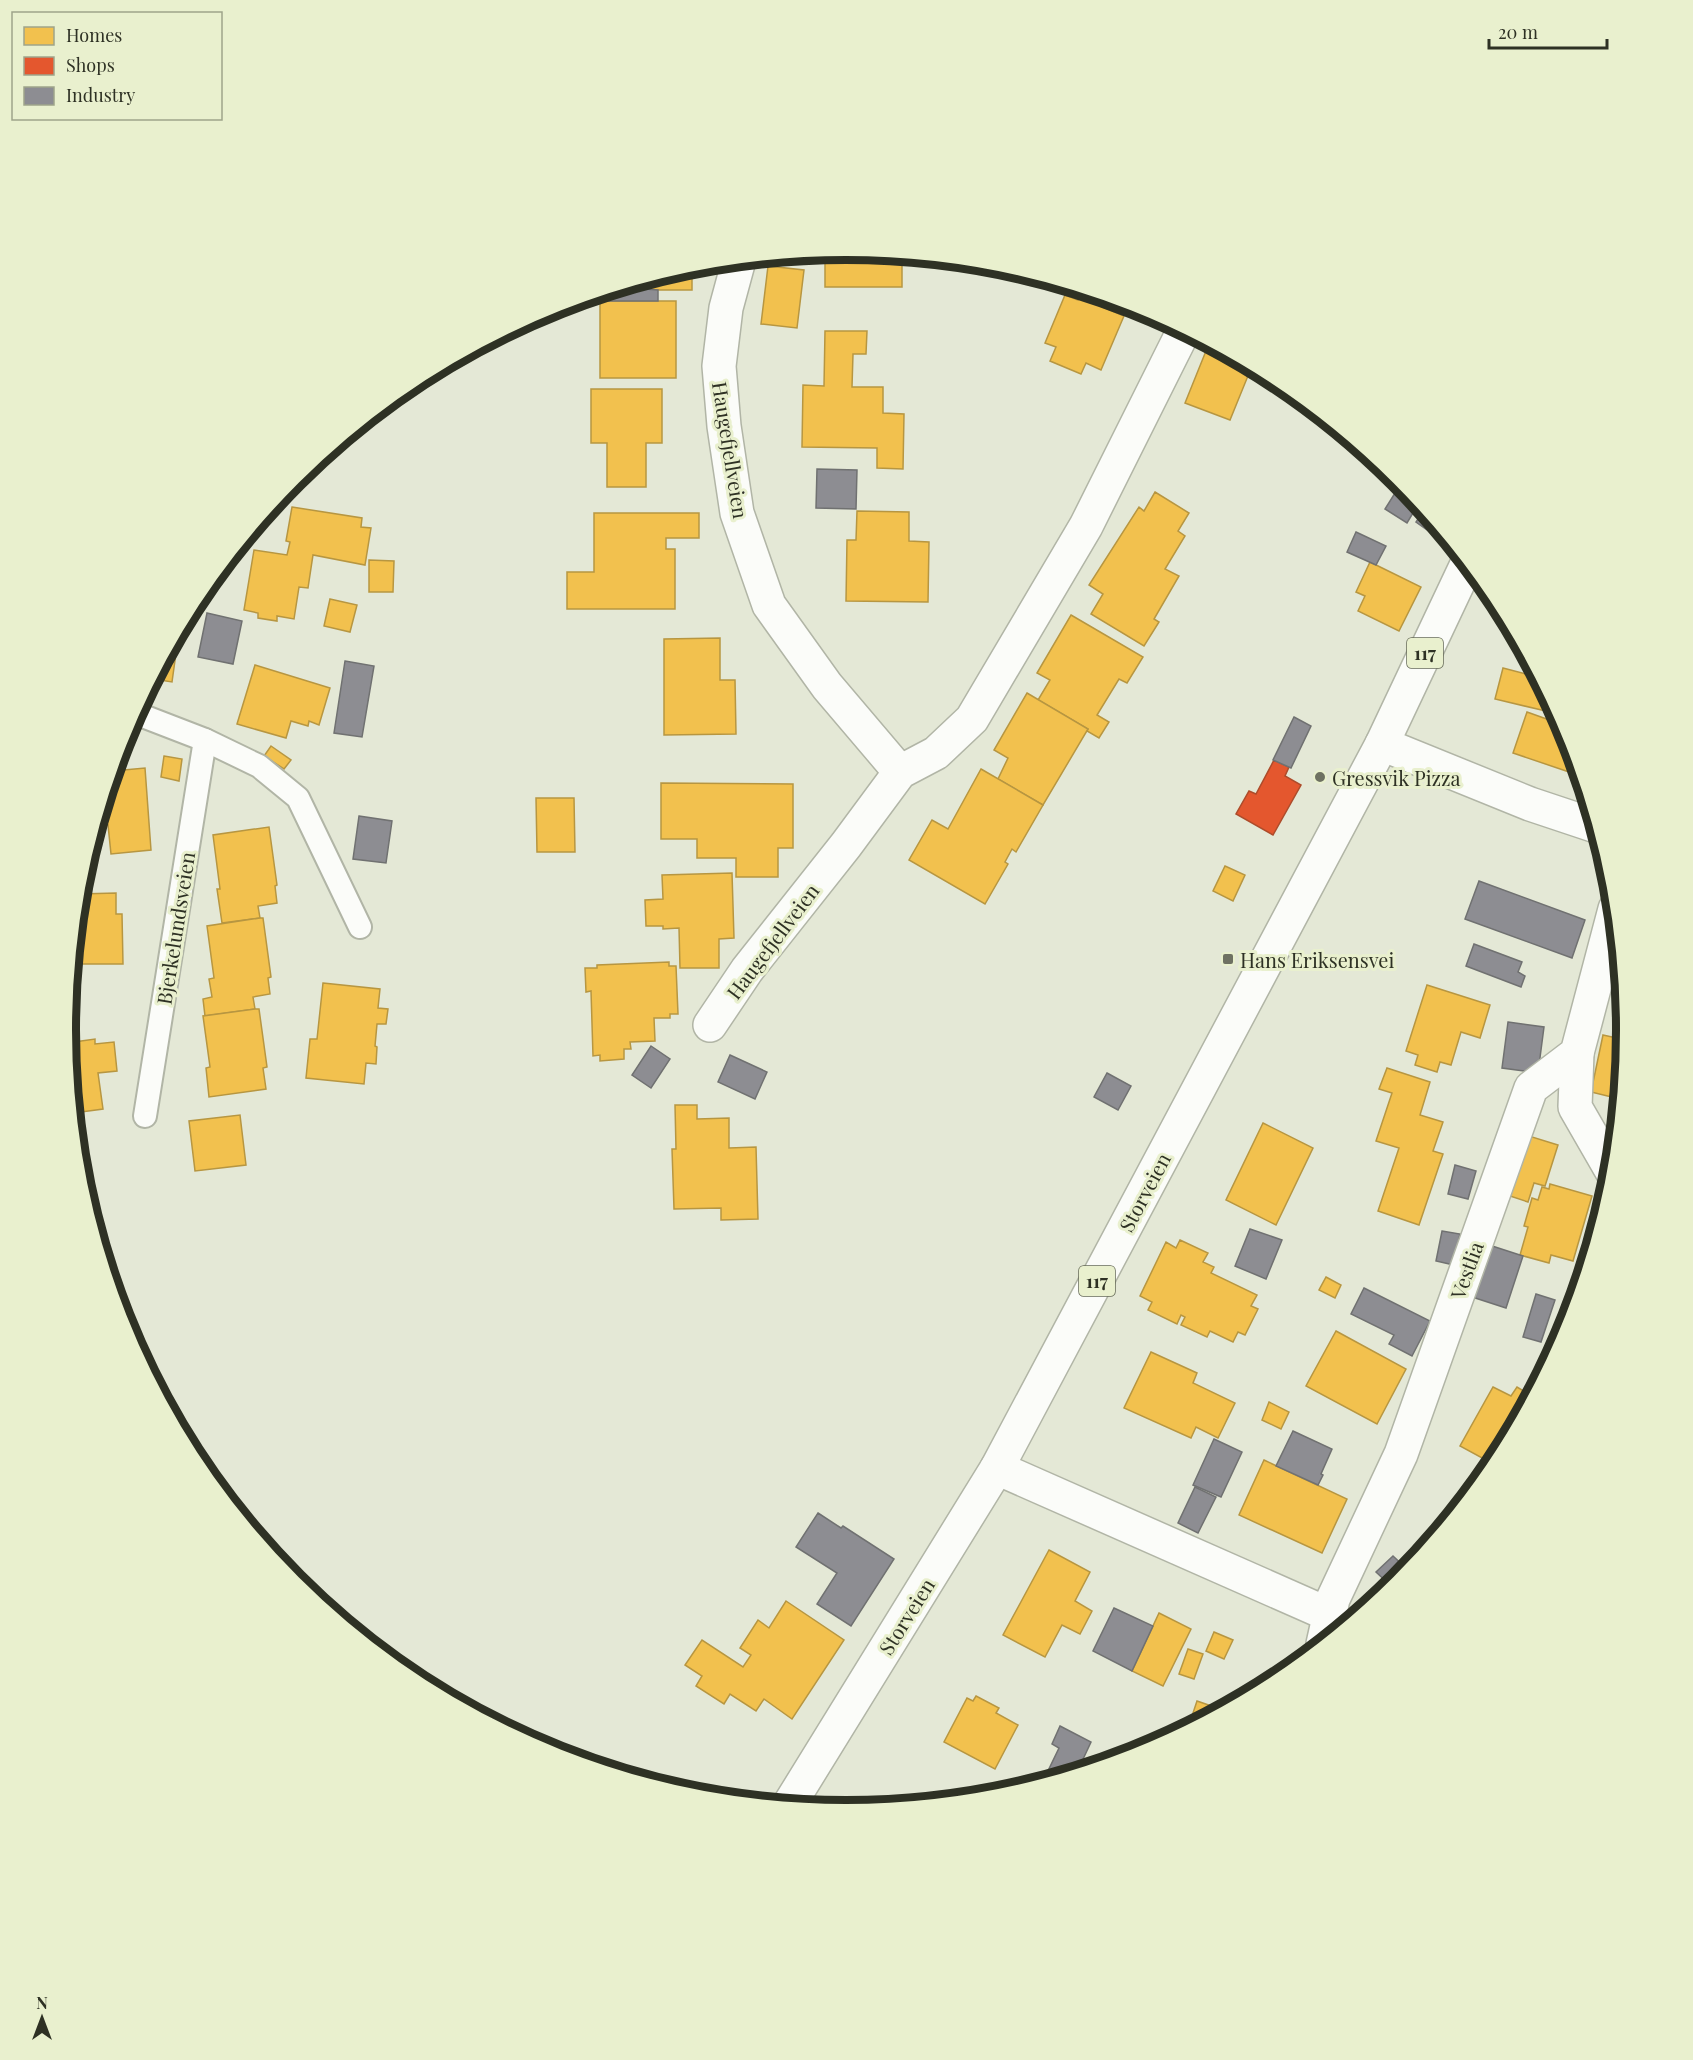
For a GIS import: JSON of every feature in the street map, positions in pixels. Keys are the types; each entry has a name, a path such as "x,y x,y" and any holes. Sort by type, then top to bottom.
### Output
{"street":[{"name":"Haugefjellveien","path":"737,268 726,308 718,366 737,513 769,605 827,686 900,772"},
{"name":"Haugefjellveien","path":"710,1025 747,970 846,845 900,772 936,753 972,719 1086,526 1181,336"},
{"name":"Storveien","path":"793,1798 997,1468 1383,744 1464,571"},
{"path":"1383,744 1530,804 1588,823"},
{"path":"1605,1160 1575,1107 1577,1053 1610,928"},
{"name":"Vestlia","path":"1327,1629 1333,1599 1401,1454 1531,1088 1577,1053"},
{"path":"997,1468 1327,1629"}],"lane":[{"path":"144,716 204,740 259,766 298,798 360,927"},
{"name":"Bjerkelundsveien","path":"145,1116 204,740"}],"building: Homes":[{"path":"825,261 902,262 902,287 825,287"},
{"path":"768,266 804,270 797,328 761,324"},
{"path":"692,276 692,290 639,290 647,286"},
{"path":"1065,295 1078,300 1079,297 1124,316 1101,370 1086,363 1081,374 1050,361 1056,347 1045,343"},
{"path":"600,301 676,301 676,378 600,378"},
{"path":"825,331 867,331 866,354 853,354 852,387 883,387 883,413 904,414 903,469 877,468 877,448 802,447 803,385 824,386"},
{"path":"1207,349 1249,374 1230,420 1185,403"},
{"path":"591,389 662,389 662,443 646,443 646,487 607,487 607,443 591,443"},
{"path":"1155,492 1189,513 1178,531 1185,536 1165,569 1179,576 1154,619 1159,622 1144,646 1091,614 1103,594 1089,585 1139,507 1144,511"},
{"path":"292,507 362,518 361,527 371,528 365,565 313,555 308,588 299,587 294,619 277,616 277,621 258,618 258,613 244,610 254,550 287,555 290,542 286,541"},
{"path":"857,511 909,512 909,541 929,542 928,602 846,601 847,540 856,540"},
{"path":"594,513 699,513 699,538 666,538 666,549 675,549 675,609 567,609 567,572 594,572"},
{"path":"369,560 394,561 393,592 369,592"},
{"path":"1370,562 1421,587 1399,631 1358,611 1365,596 1356,592"},
{"path":"330,599 357,605 350,632 324,626"},
{"path":"1071,615 1143,657 1127,683 1119,679 1097,715 1109,722 1099,738 1087,731 1088,729 1038,700 1050,680 1037,673"},
{"path":"720,638 720,680 735,680 736,734 664,735 664,639"},
{"path":"176,652 172,682 161,680"},
{"path":"255,665 330,688 319,725 309,721 308,726 291,721 286,738 237,724"},
{"path":"1503,668 1529,675 1547,711 1495,699"},
{"path":"1027,693 1088,729 1043,805 998,779 1008,758 994,750"},
{"path":"1527,712 1551,721 1572,773 1513,753"},
{"path":"271,746 291,760 284,769 264,756"},
{"path":"164,756 182,759 179,781 161,777"},
{"path":"145,768 151,850 111,854 108,825 105,826 122,770"},
{"path":"981,769 1043,805 1016,852 1012,849 1005,862 1008,864 985,904 909,860 932,820 948,829"},
{"path":"661,783 793,784 793,848 778,848 778,877 736,877 736,858 697,858 697,839 661,839"},
{"path":"536,798 574,798 575,852 537,852"},
{"path":"269,827 277,885 275,886 277,903 258,906 260,918 222,923 213,835"},
{"path":"1225,866 1245,875 1233,901 1213,891"},
{"path":"732,873 734,938 719,939 719,968 680,968 679,928 663,929 663,926 646,926 645,900 663,899 662,875"},
{"path":"116,893 116,914 122,914 123,964 80,964 89,894"},
{"path":"263,918 271,977 268,978 270,994 253,997 255,1009 205,1016 203,999 212,997 209,979 214,978 207,926"},
{"path":"669,962 669,966 676,966 678,1014 670,1014 670,1018 654,1018 655,1041 630,1042 631,1049 624,1049 624,1059 600,1061 600,1055 593,1056 591,991 586,992 585,968 597,968 597,965"},
{"path":"323,983 380,989 378,1008 388,1009 386,1024 377,1024 376,1064 366,1063 364,1084 306,1078 310,1039 317,1039"},
{"path":"1427,985 1490,1005 1480,1038 1461,1032 1451,1065 1440,1062 1437,1072 1415,1065 1418,1055 1406,1051"},
{"path":"259,1009 267,1067 263,1068 266,1089 209,1097 206,1068 210,1067 203,1016"},
{"path":"1603,1035 1616,1038 1613,1097 1591,1092"},
{"path":"95,1039 95,1044 114,1042 117,1071 98,1073 103,1109 81,1112 76,1042"},
{"path":"1387,1068 1430,1082 1420,1115 1443,1122 1433,1151 1443,1154 1419,1225 1378,1211 1399,1148 1376,1141 1392,1093 1379,1089"},
{"path":"675,1105 697,1105 697,1119 729,1118 729,1148 756,1147 758,1219 721,1220 721,1208 674,1209 672,1149 676,1149"},
{"path":"240,1115 246,1165 195,1171 189,1121"},
{"path":"1263,1123 1313,1148 1276,1225 1226,1200"},
{"path":"1519,1133 1558,1145 1545,1186 1534,1183 1528,1202 1501,1193"},
{"path":"1550,1184 1592,1196 1573,1261 1551,1255 1549,1263 1520,1255 1528,1227 1524,1226 1532,1198 1538,1200 1542,1187 1549,1189"},
{"path":"1180,1240 1208,1253 1203,1262 1214,1267 1211,1273 1257,1295 1251,1306 1258,1309 1245,1335 1238,1332 1233,1342 1210,1331 1207,1337 1181,1325 1185,1317 1181,1315 1177,1324 1148,1310 1152,1302 1140,1296 1166,1242 1176,1248"},
{"path":"1326,1277 1341,1285 1335,1298 1319,1290"},
{"path":"1336,1331 1406,1369 1377,1424 1306,1386"},
{"path":"1151,1352 1197,1373 1193,1383 1235,1403 1218,1438 1196,1427 1191,1438 1124,1408"},
{"path":"1493,1387 1511,1396 1517,1387 1525,1392 1486,1460 1460,1446"},
{"path":"1269,1402 1289,1412 1281,1429 1262,1420"},
{"path":"1264,1460 1347,1499 1322,1553 1239,1515"},
{"path":"1049,1550 1090,1572 1075,1601 1092,1611 1080,1634 1062,1625 1045,1657 1003,1635"},
{"path":"786,1601 844,1640 792,1719 764,1699 756,1711 730,1694 724,1704 696,1686 702,1676 685,1665 702,1640 743,1667 751,1655 740,1648 758,1620 769,1628"},
{"path":"1159,1613 1191,1629 1163,1686 1132,1671"},
{"path":"1214,1632 1233,1640 1224,1659 1206,1651"},
{"path":"1188,1649 1203,1654 1194,1679 1179,1674"},
{"path":"976,1696 999,1708 996,1713 1018,1725 995,1769 944,1742 967,1698 973,1701"},
{"path":"1197,1701 1213,1707 1191,1719"}],"building: Shops":[{"path":"1274,760 1289,767 1285,776 1301,785 1273,835 1236,814 1249,791 1256,794"}],"building: Industry":[{"path":"639,289 658,290 658,301 609,301 609,298"},
{"path":"817,469 857,470 856,509 816,508"},
{"path":"1396,491 1414,511 1407,523 1385,509"},
{"path":"1420,516 1437,537 1416,522"},
{"path":"1356,532 1386,546 1376,565 1347,552"},
{"path":"207,613 242,621 233,664 198,657"},
{"path":"345,661 374,666 362,737 334,733"},
{"path":"1294,717 1311,726 1291,768 1273,760"},
{"path":"359,816 392,821 386,863 353,859"},
{"path":"1479,881 1585,920 1572,958 1465,919"},
{"path":"1474,944 1522,962 1518,972 1525,976 1521,987 1466,966"},
{"path":"1508,1022 1544,1027 1538,1073 1502,1068"},
{"path":"651,1046 670,1059 651,1088 632,1075"},
{"path":"730,1055 767,1072 755,1099 718,1082"},
{"path":"1107,1073 1131,1086 1118,1110 1094,1097"},
{"path":"1455,1165 1476,1171 1468,1199 1448,1194"},
{"path":"1250,1229 1282,1240 1266,1279 1235,1266"},
{"path":"1442,1231 1460,1234 1454,1265 1436,1261"},
{"path":"1486,1244 1523,1256 1506,1308 1469,1296"},
{"path":"1364,1288 1430,1321 1412,1356 1389,1344 1394,1335 1351,1314"},
{"path":"1536,1294 1555,1300 1541,1342 1523,1337"},
{"path":"1293,1431 1332,1449 1318,1485 1276,1466"},
{"path":"1214,1439 1242,1452 1221,1497 1193,1485"},
{"path":"1195,1487 1216,1497 1198,1533 1178,1523"},
{"path":"818,1513 841,1528 843,1526 894,1559 851,1626 817,1604 837,1573 796,1547"},
{"path":"1393,1556 1401,1563 1385,1580 1376,1572"},
{"path":"1114,1608 1153,1626 1132,1671 1093,1651"},
{"path":"1060,1726 1091,1742 1081,1763 1048,1773 1059,1748 1052,1744"}],"place":[{"name":"Gressvik Pizza","path":"1320,777"},
{"name":"Hans Eriksensvei","path":"1228,959"}]}
